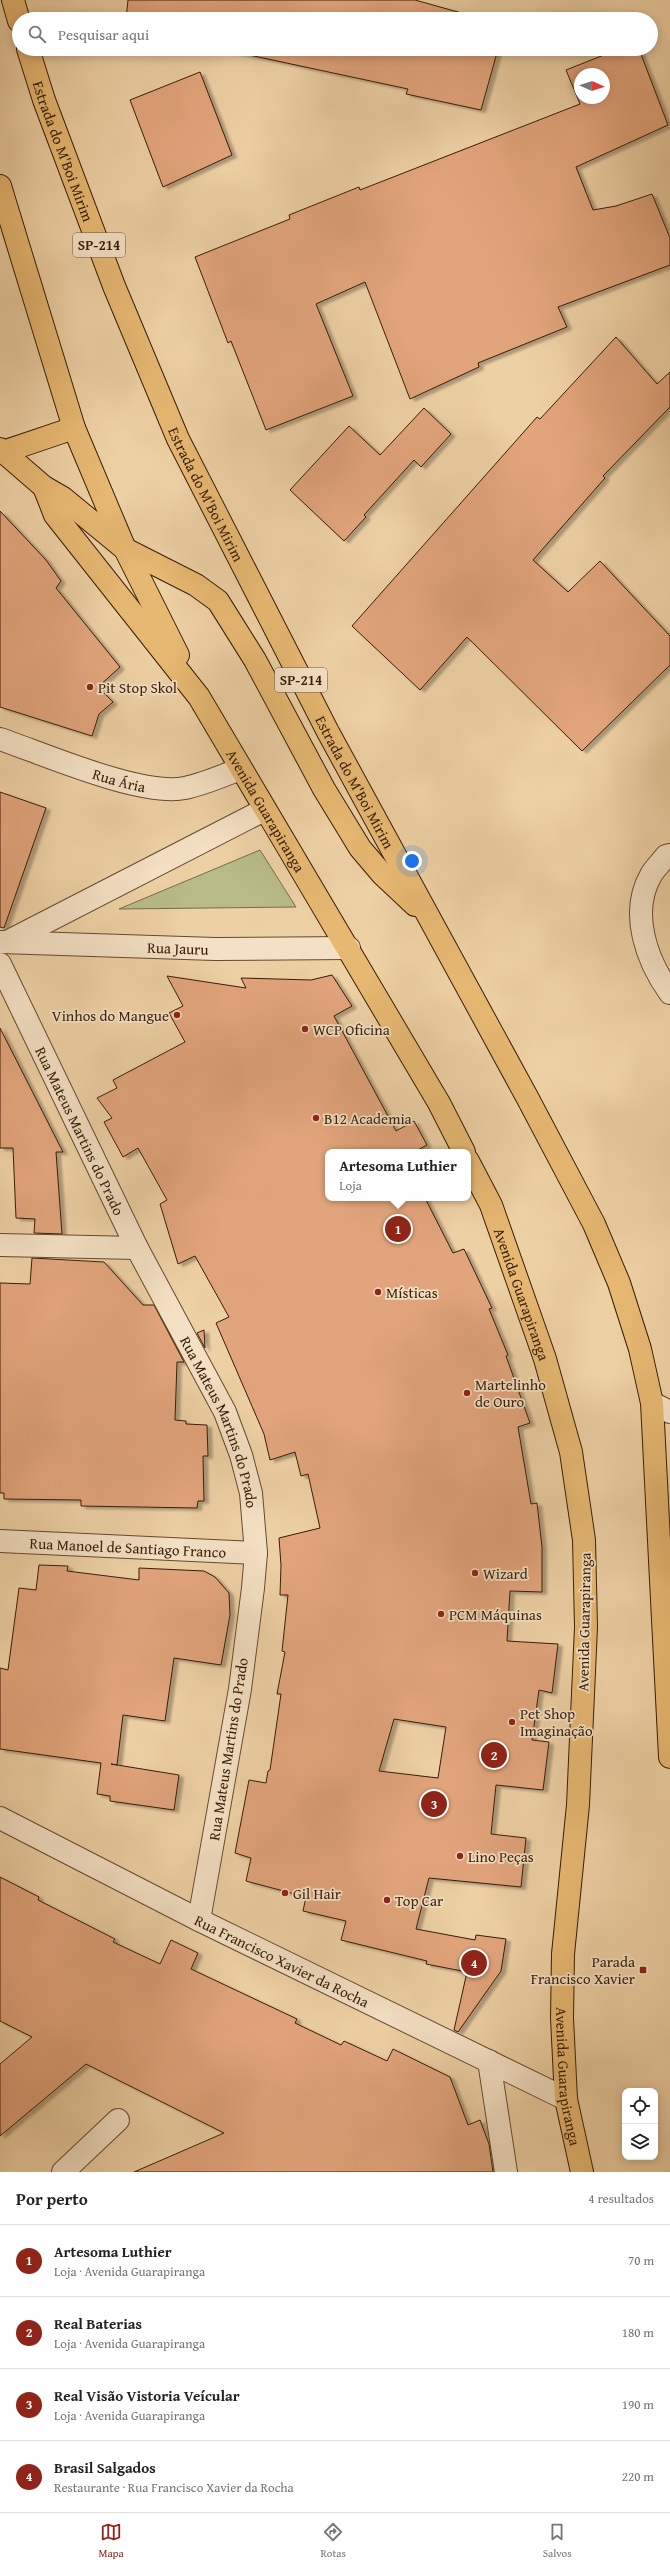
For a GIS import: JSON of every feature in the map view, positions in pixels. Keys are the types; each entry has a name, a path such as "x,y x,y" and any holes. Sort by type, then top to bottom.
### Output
{"main road":[{"path":"13,0 16,12"},
{"name":"Estrada do M'Boi Mirim","path":"30,56 44,100 114,286 178,439 328,732 429,918"},
{"path":"0,186 74,428 125,549 199,697"},
{"path":"1,450 74,428"},
{"name":"Avenida Guarapiranga","path":"1,450 44,488 63,498 125,549"},
{"name":"Avenida Guarapiranga","path":"44,488 55,515 199,697 264,810 348,948 439,1103 462,1149"},
{"path":"125,549 196,585 218,601 255,660 324,789 360,848 382,874 429,918 527,1096 594,1224 621,1290 661,1407 670,1757"},
{"name":"Avenida Guarapiranga","path":"471,1167 491,1205 545,1359 571,1452 584,1540 586,1627 579,1797 563,1954 562,2018 566,2098 582,2172"}],"street":[{"name":"Rua Ária","path":"0,739 120,781 154,788 184,788 240,769"},
{"name":"Rua Jauru","path":"4,942 264,810"},
{"path":"670,855 666,856 650,876 641,904 646,948 661,981 670,993"},
{"name":"Rua Jauru","path":"4,942 215,949 348,948"},
{"name":"Rua Mateus Martins do Prado","path":"0,964 137,1248 225,1412 241,1455 251,1493 256,1553 240,1689 199,1920"},
{"path":"0,1245 137,1248"},
{"name":"Rua Manoel de Santiago Franco","path":"0,1541 256,1553"},
{"name":"Rua Francisco Xavier da Rocha","path":"0,1818 199,1920 566,2098"},
{"path":"489,2061 506,2172"},
{"path":"63,2172 118,2120"}],"green space":[{"path":"260,850 296,907 119,909"}],"building":[{"path":"128,0 415,0 458,12 127,12"},
{"path":"254,56 496,56 481,110 406,94 408,89"},
{"path":"601,56 642,56 668,125 576,167 593,210 616,206 652,194 670,238 670,265 558,307 567,327 478,363 479,367 410,399 365,282 316,304 353,396 266,430 231,341 228,343 195,257 290,219 289,215 359,187 360,190 580,104 610,104 610,68 574,68 574,89 566,70"},
{"path":"200,72 232,155 163,187 130,100"},
{"path":"616,337 657,384 670,372 670,407 603,476 605,478 533,560 568,592 600,561 670,636 670,665 582,751 467,637 420,690 352,626 537,417 540,419"},
{"path":"424,408 451,434 421,467 414,460 364,515 366,517 344,541 290,490 349,426 380,455"},
{"path":"0,511 46,560 61,581 56,588 120,667 98,687 113,702 99,714 92,736 0,707"},
{"path":"0,792 46,808 4,928 0,927"},
{"path":"332,975 352,1006 334,1016 396,1131 414,1121 427,1145 420,1149 325,1149 325,1201 427,1201 453,1253 464,1249 492,1308 489,1309 508,1355 506,1356 530,1423 518,1427 531,1504 537,1503 542,1547 542,1592 510,1591 507,1641 558,1644 552,1693 539,1690 532,1740 549,1742 543,1790 496,1785 491,1834 526,1838 521,1887 429,1878 416,1929 475,1940 476,1935 506,1939 501,1971 458,2032 454,2030 467,1972 426,1964 427,1961 341,1940 346,1921 303,1911 306,1897 246,1881 251,1858 235,1853 249,1780 266,1783 268,1771 270,1770 281,1694 277,1694 285,1652 282,1651 288,1595 280,1595 281,1565 279,1538 320,1528 308,1474 301,1476 295,1452 270,1460 264,1434 216,1323 229,1317 195,1256 178,1264 160,1204 167,1200 138,1148 123,1157 104,1122 112,1118 97,1098 117,1088 113,1080 185,1042 169,1013 183,1006 167,976 246,988 241,978 311,980","holes":["394,1719 446,1727 438,1778 379,1771"]},
{"path":"0,1028 63,1152 56,1152 62,1234 34,1233 35,1219 16,1218 13,1148 0,1148"},
{"path":"32,1258 104,1262 143,1305 154,1305 184,1362 177,1362 175,1420 186,1421 186,1424 207,1425 208,1456 203,1456 204,1501 198,1501 197,1508 81,1506 81,1500 4,1499 4,1493 0,1493 0,1283 30,1284"},
{"path":"204,1330 205,1348 197,1333"},
{"path":"39,1565 68,1566 67,1571 139,1580 139,1568 204,1571 215,1577 229,1593 230,1615 221,1665 174,1658 165,1721 123,1715 117,1765 179,1775 174,1810 110,1801 110,1796 97,1794 101,1763 0,1749 0,1668 8,1670 19,1588 36,1590"},
{"path":"0,1877 39,1897 38,1900 115,1939 113,1942 160,1964 171,1940 198,1953 191,1969 297,2019 295,2023 341,2045 344,2041 387,2061 393,2049 450,2077 468,2125 480,2120 489,2144 493,2172 134,2172 224,2133 86,2064 0,2136 0,2064 32,2037 0,2021"}],"place":[{"name":"Pit Stop Skol","path":"90,687"},
{"name":"Vinhos do Mangue","path":"177,1015"},
{"name":"WCP Oficina","path":"305,1029"},
{"name":"B12 Academia","path":"316,1118"},
{"name":"Artesoma Luthier","path":"398,1229"},
{"name":"Místicas","path":"378,1292"},
{"name":"Martelinho de Ouro","path":"467,1393"},
{"name":"Wizard","path":"475,1573"},
{"name":"PCM Máquinas","path":"441,1614"},
{"name":"Pet Shop Imaginação","path":"512,1722"},
{"name":"Real Baterias","path":"494,1755"},
{"name":"Real Visão Vistoria Veícular","path":"434,1804"},
{"name":"Lino Peças","path":"460,1856"},
{"name":"Gil Hair","path":"285,1893"},
{"name":"Top Car","path":"387,1900"},
{"name":"Brasil Salgados","path":"474,1963"},
{"name":"Parada Francisco Xavier","path":"643,1970"}]}
